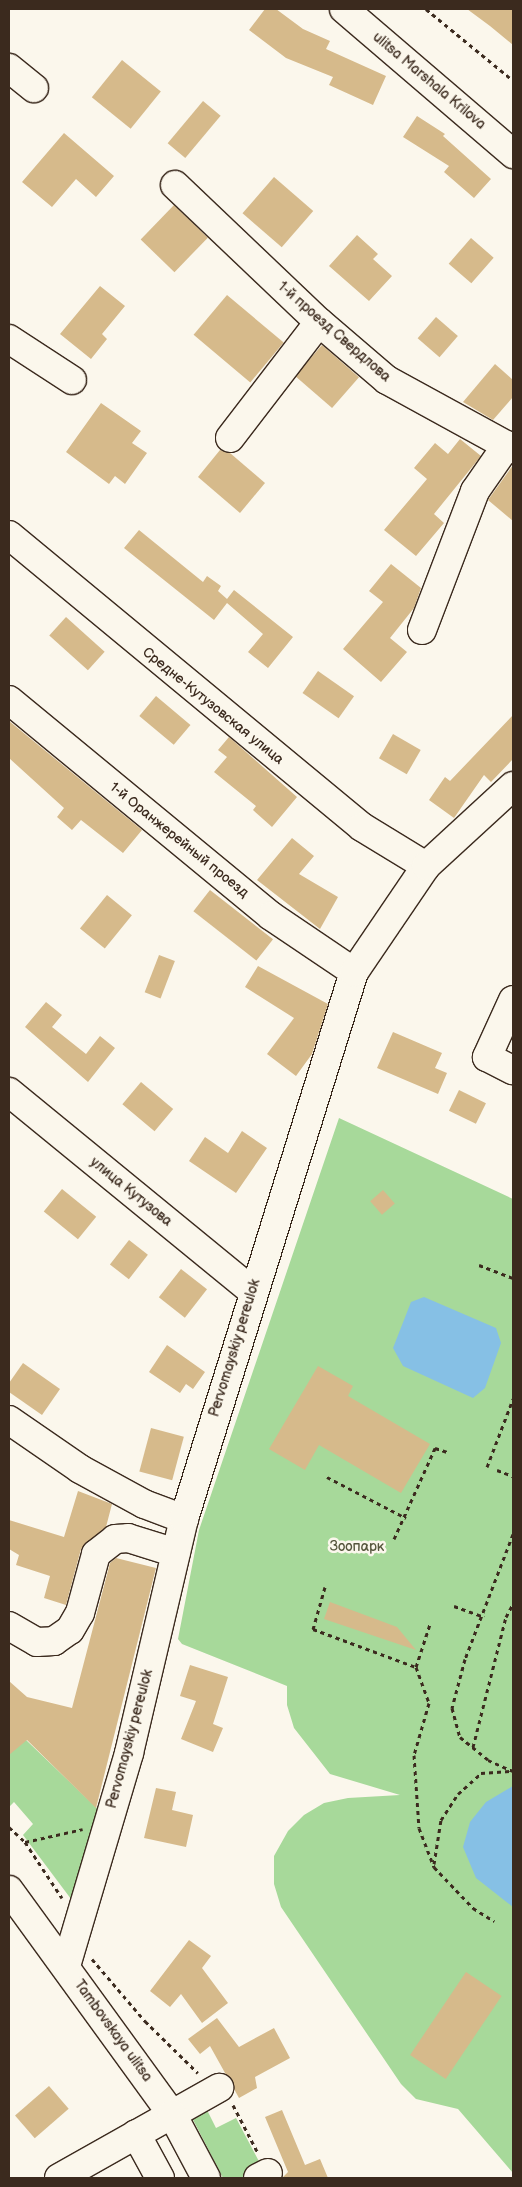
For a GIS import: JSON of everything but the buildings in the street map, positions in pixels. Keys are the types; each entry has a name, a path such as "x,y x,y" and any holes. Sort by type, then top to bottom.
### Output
{"street":[{"name":"ulitsa Marshala Krilova","path":"344,9 513,154"},
{"path":"9,68 34,88"},
{"name":"1-й проезд Свердлова","path":"175,186 319,322 387,380 510,447"},
{"path":"230,438 319,322"},
{"path":"9,339 72,380"},
{"path":"422,630 475,491 510,447"},
{"name":"Средне-Кутузовская улица","path":"9,535 362,827 426,866"},
{"name":"1-й Оранжерейный проезд","path":"9,700 271,916 354,972"},
{"name":"Pervomayskiy pereulok","path":"78,1961 108,1823 184,1519 252,1291 354,972 426,866 507,800"},
{"path":"513,1000 487,1057 513,1070"},
{"name":"улица Кутузова","path":"9,1092 252,1291"},
{"path":"9,1420 80,1469 144,1504 184,1519"},
{"path":"9,1626 37,1642 54,1641 70,1630 80,1613 96,1554 115,1539 128,1538 176,1552"},
{"name":"Tambovskaya ulitsa","path":"9,1890 78,1961 172,2114 206,2178"},
{"path":"59,2178 220,2088"},
{"path":"136,2134 160,2178"}],"path":[{"path":"426,9 510,78"},
{"path":"478,1265 513,1278"},
{"path":"487,1467 513,1399"},
{"path":"394,1539 406,1518 435,1448 448,1452"},
{"path":"497,1470 513,1476"},
{"path":"327,1477 406,1518"},
{"path":"513,1534 484,1617 465,1659 452,1708 460,1737 513,1771"},
{"path":"325,1587 313,1629 416,1667"},
{"path":"473,1747 506,1617 513,1604"},
{"path":"454,1606 484,1617"},
{"path":"430,1624 416,1667 429,1703 414,1755 419,1828 434,1866 473,1908 494,1921"},
{"path":"434,1866 441,1820 458,1794 481,1773 513,1771"},
{"path":"25,1842 108,1823"},
{"path":"9,1827 25,1842 65,1902"},
{"path":"78,1961 145,2021 194,2070 226,2092 263,2176"}],"green space":[{"name":"Зоопарк","path":"339,1118 513,1199 513,2173 458,2109 416,2099 401,2084 281,1907 274,1884 274,1856 288,1831 304,1815 324,1803 348,1798 400,1795 330,1774 294,1728 287,1705 287,1686 182,1644 178,1639 199,1530"},
{"path":"25,1739 100,1811 71,1899 23,1835 33,1824 14,1802 9,1807 9,1751"},
{"path":"203,2102 216,2128 236,2118 262,2167 241,2178 223,2178 188,2110"}],"water":[{"path":"424,1297 496,1328 501,1343 485,1388 473,1398 403,1366 393,1348 411,1302"},
{"path":"513,1786 513,1907 476,1878 463,1847 470,1822 486,1802"}]}
